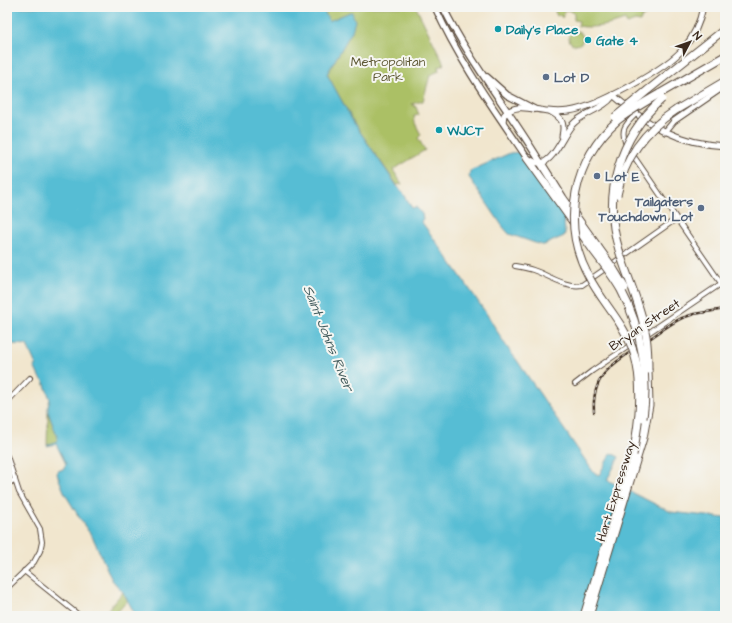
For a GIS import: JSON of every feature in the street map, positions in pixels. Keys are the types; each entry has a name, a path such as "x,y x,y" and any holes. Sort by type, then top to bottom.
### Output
{"highway":[{"path":"633,455 640,385 637,366 625,331 585,271 579,253 575,233 574,216 577,189 589,149 602,130 648,90 723,29"},
{"path":"581,173 587,159 600,141 621,118 725,56"},
{"path":"648,370 644,324 616,241 612,214 613,187 620,161 631,136 646,115 665,97 725,60"},
{"path":"616,241 614,222 615,202 619,184 632,153 661,121 676,110 725,81"},
{"path":"527,158 620,280 635,310 644,342 648,370"},
{"path":"541,163 615,280 623,294 634,322 641,348 645,380 644,408 641,429 633,455"},
{"name":"Hart Expressway","path":"589,616 643,438 649,405 648,370"},
{"name":"Hart Expressway","path":"584,616 633,455"}],"main road":[{"path":"435,7 454,45 477,83 527,158 534,162 541,163"},
{"path":"443,7 474,63 541,163"},
{"path":"474,63 502,92 517,102 534,109"}],"street":[{"path":"503,122 503,118 508,112 516,108 552,112 566,111 580,109 613,95 661,67 678,54 695,32 703,7"},
{"path":"665,132 674,121 725,86"},
{"path":"613,95 636,114 665,132 695,142 725,146"},
{"path":"541,163 550,158 568,129 578,119 606,103 613,95"},
{"path":"552,112 560,117 563,122 564,129 561,141"},
{"path":"636,114 625,126 623,132 624,139 631,153 676,219 723,283 725,289"},
{"path":"515,266 533,270 557,280 575,285 582,285 676,219"},
{"name":"Bryan Street","path":"575,384 723,283"},
{"path":"7,402 30,378"},
{"path":"7,456 19,492 40,529 42,537 40,551 34,562 7,588"},
{"path":"7,484 15,480"},
{"path":"24,571 80,616"}],"green space":[{"name":"Metropolitan Park","path":"322,7 416,7 443,62 444,65 438,67 439,71 430,75 423,101 412,104 416,107 419,115 414,116 415,123 421,135 418,138 425,150 393,170 402,184 397,185 354,123 327,74 352,31 350,12 329,21"},
{"path":"553,7 652,7 648,10 650,13 642,17 640,22 635,21 627,24 625,20 608,25 590,27 578,26 579,21 574,20 574,13 566,9 562,18 560,15 557,16"},
{"path":"573,31 579,31 583,35 583,41 579,45 573,45 569,41 569,35"},
{"path":"48,412 58,439 57,441 47,445"},
{"path":"123,592 128,600 114,616 102,616"}],"water":[{"name":"Saint Johns River","path":"7,7 322,7 329,21 352,12 355,21 352,31 327,74 354,123 397,186 404,193 412,208 416,207 422,214 423,219 421,221 478,301 508,348 594,473 599,475 611,453 619,457 607,480 671,512 725,518 725,616 136,616 123,592 112,580 93,538 65,494 57,474 58,471 63,469 66,464 56,444 47,446 58,439 48,412 50,399 44,382 39,377 34,366 36,365 27,345 12,344 7,334"},
{"path":"520,152 522,161 526,162 566,217 564,220 564,236 544,245 509,234 469,177 470,171 510,153"}],"railway":[{"path":"594,412 594,398 597,387 601,378 616,362 682,318 694,314 725,309"}],"place":[{"name":"Daily's Place","path":"498,29"},
{"name":"Gate 4","path":"588,40"},
{"name":"Lot D","path":"546,77"},
{"name":"WJCT","path":"439,130"},
{"name":"Lot E","path":"597,176"},
{"name":"Tailgaters Touchdown Lot","path":"701,208"}]}
